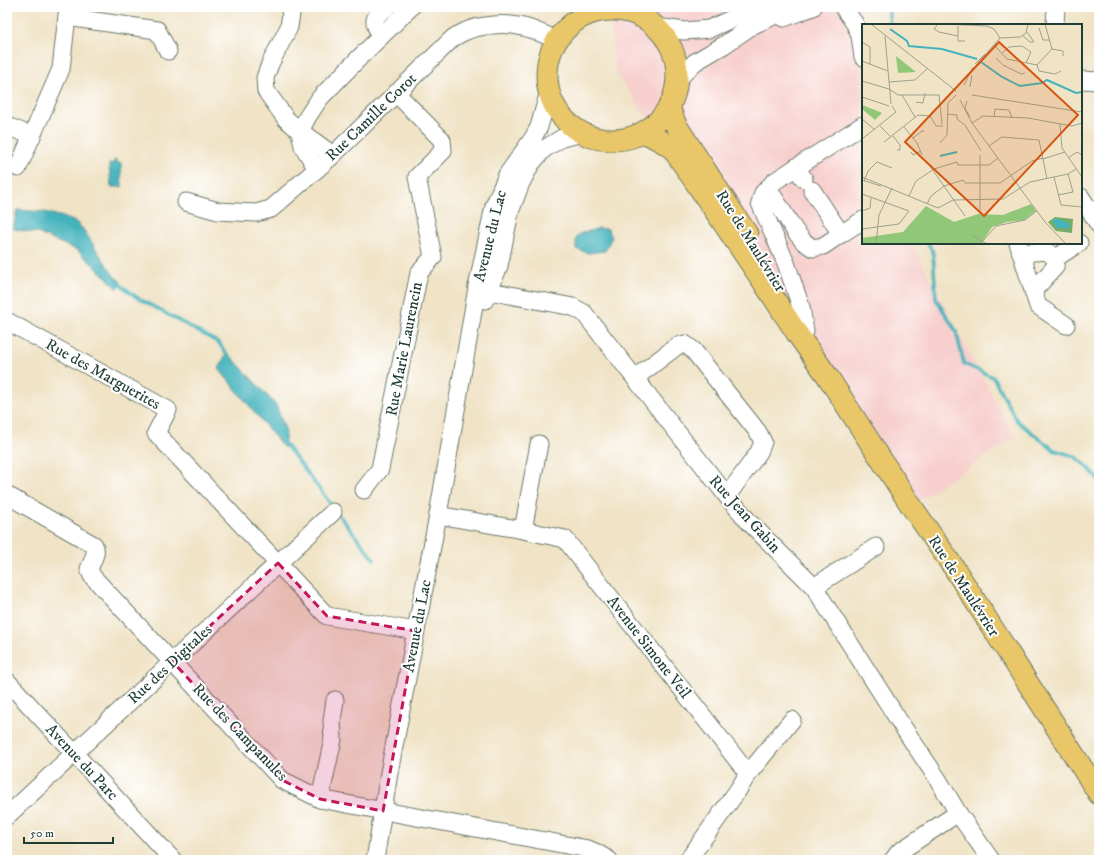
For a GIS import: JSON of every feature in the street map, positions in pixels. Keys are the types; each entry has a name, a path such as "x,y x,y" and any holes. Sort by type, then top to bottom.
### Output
{"main road":[{"path":"616,9 631,10 657,27 669,42 676,60 678,79 675,94 661,119 644,132 617,140 603,140 583,133 565,121 553,103 547,82 548,60 556,40 568,26 585,11 616,9"},
{"name":"Rue de Maulévrier","path":"669,107 676,125 743,228 805,331 828,377"},
{"name":"Rue de Maulévrier","path":"644,132 661,141 672,150 762,280 954,568 1099,794"}],"street":[{"path":"289,7 291,14 289,27 270,64 265,78 266,91 286,120 332,155"},
{"path":"381,36 375,25 375,18 387,7"},
{"path":"317,169 303,146 300,131 308,116 320,98 411,7"},
{"path":"657,27 684,31 709,28 758,7"},
{"path":"678,79 695,62 724,45 753,25 795,7"},
{"path":"724,45 735,42 813,7"},
{"path":"843,7 855,24 860,36 862,51"},
{"path":"1055,24 1056,7"},
{"path":"18,168 61,69 68,12 157,30 168,51"},
{"name":"Rue Camille Corot","path":"186,202 218,211 256,213 271,209 332,155 453,38 464,32 479,27 500,25 518,26 537,31 556,40"},
{"path":"1082,80 1099,81"},
{"name":"Avenue du Lac","path":"375,860 389,773 438,515 459,392 483,288 494,206 507,175 539,127 549,91"},
{"name":"Rue Marie Laurencin","path":"364,490 380,469 419,273 432,257 417,177 443,151 442,140 396,93"},
{"path":"7,126 32,136"},
{"path":"805,331 801,307 786,263 760,203 763,193 775,181 804,179 862,126"},
{"name":"Avenue du Lac","path":"483,288 498,266 510,212 521,183 531,164 544,149 562,138 583,133"},
{"path":"804,179 841,234"},
{"path":"768,188 795,231 804,242 813,248 823,246 862,221"},
{"path":"1082,199 1099,225"},
{"path":"1082,241 1099,229"},
{"path":"1033,291 1055,267 1056,258 1077,244"},
{"path":"1056,258 1046,251 1019,248 1038,306 1066,325"},
{"name":"Rue Jean Gabin","path":"483,288 494,292 573,307 584,313 727,496 749,522 814,587 958,813 990,860"},
{"name":"Rue des Marguerites","path":"7,321 168,410 156,433 278,563"},
{"path":"635,378 677,346 685,344 693,350 754,426 763,442 759,452 727,496"},
{"path":"523,530 539,444"},
{"name":"Rue des Campanules","path":"7,495 94,545 96,552 89,569 92,576 282,780 320,799 588,849 609,860"},
{"name":"Rue des Digitales","path":"7,816 333,512"},
{"name":"Avenue Simone Veil","path":"438,515 565,539 748,774"},
{"path":"814,587 876,547"},
{"path":"278,563 327,616 416,631"},
{"name":"Avenue du Parc","path":"7,682 173,860"},
{"path":"320,799 333,739 332,721 335,700"},
{"path":"688,860 748,774 792,720"},
{"path":"893,860 899,852 958,813"}],"highlighted area":[{"path":"278,563 327,616 416,631 383,811 320,799 282,780 172,661"}],"shaded area":[{"path":"609,7 860,7 865,24 862,24 862,244 912,244 1009,427 1016,437 907,508 802,340 615,71"}],"water":[{"path":"115,160 118,163 121,163 122,187 111,187 109,164 112,164"},
{"path":"17,210 45,212 76,222 83,229 114,276 121,282 117,289 77,250 37,233 13,229"},
{"path":"599,228 608,229 612,237 605,251 588,253 576,249 576,239 579,234"},
{"path":"227,352 276,405 286,432 284,448 219,369"}],"waterway":[{"path":"888,7 890,24"},
{"path":"929,244 933,252 936,299 956,331 964,364 993,377 1017,421 1054,450 1074,456 1088,467 1099,480"},
{"path":"116,281 138,298 219,343 229,358"},
{"path":"282,440 333,507"},
{"path":"339,515 374,559"}]}
